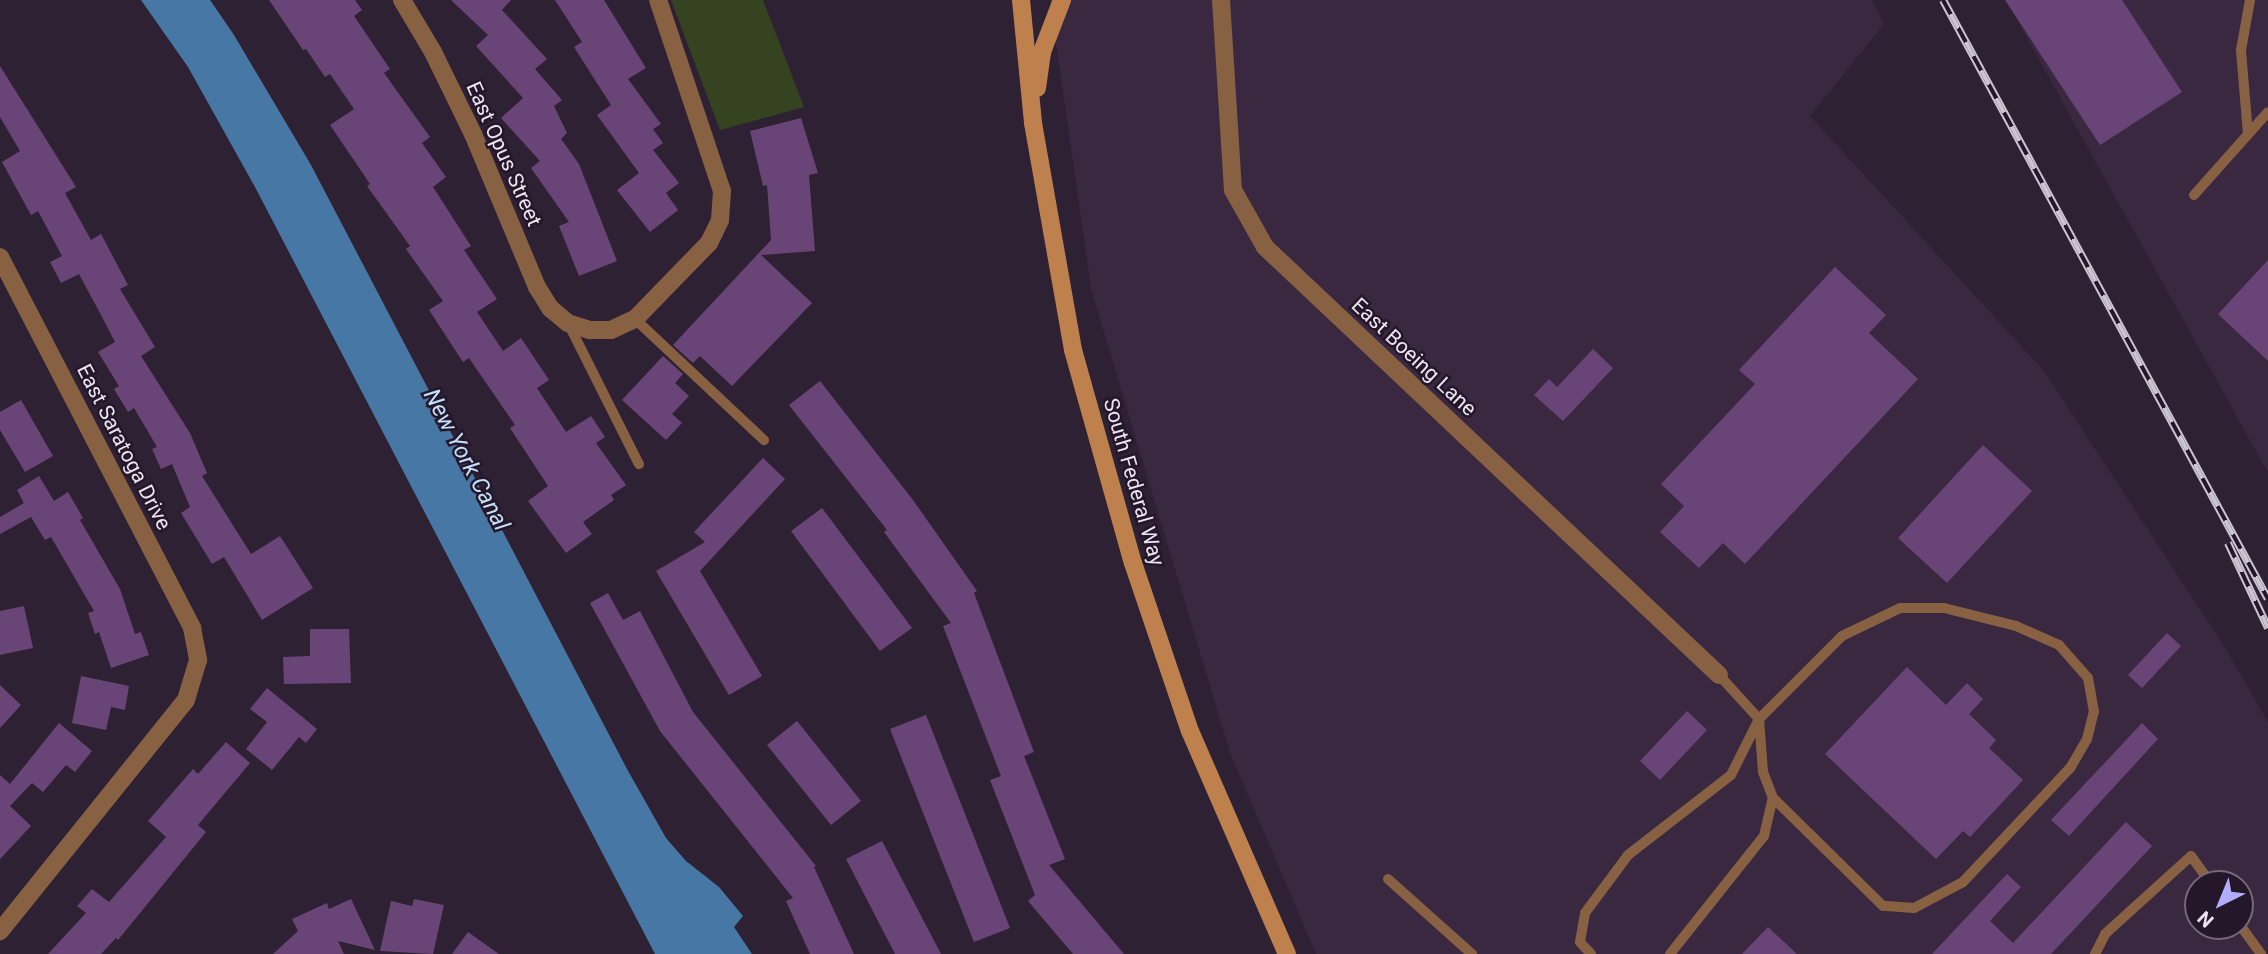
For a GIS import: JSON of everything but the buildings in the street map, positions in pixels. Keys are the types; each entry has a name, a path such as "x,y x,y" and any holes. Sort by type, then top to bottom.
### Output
{"main road":[{"name":"South Federal Way","path":"1021,0 1033,122 1073,350 1133,563 1190,731 1287,954"},
{"path":"1033,122 1042,52 1062,0"}],"street":[{"name":"East Opus Street","path":"402,0 433,52 473,134 537,287 550,308 568,323"},
{"path":"568,323 590,330 611,330 635,319 709,243 720,220 722,191 658,0"},
{"name":"East Boeing Lane","path":"1221,0 1233,190 1265,247 1719,675"},
{"name":"East Saratoga Drive","path":"0,257 191,628 198,660 186,700 0,931"}],"lane":[{"path":"2248,134 2241,50 2250,0"},
{"path":"2194,195 2268,112"},
{"path":"635,319 764,439"},
{"path":"568,323 639,464"},
{"path":"1591,954 1580,942 1585,913 1629,855 1731,775 1759,719 1842,636 1900,608 1944,608 2015,626 2059,645 2088,678 2094,711 2087,739 2070,768 1963,882 1914,908 1884,906 1773,798 1763,772 1759,719 1719,675"},
{"path":"1670,954 1763,836 1773,798"},
{"path":"2095,954 2105,933 2191,856 2201,870"},
{"path":"1388,879 1472,954"}],"shaded area":[{"path":"1050,0 1872,0 1884,24 1810,116 2044,371 2224,646 2268,722 2268,954 1316,954 1230,753 1091,288"},
{"path":"2006,0 2268,0 2268,473"}],"green space":[{"path":"671,0 763,0 804,107 720,130"}],"water":[{"path":"141,0 210,0 234,35 311,165 627,769 666,838 686,861 719,887 743,916 734,927 752,954 655,954 255,187 188,67"}],"railway":[{"path":"1943,0 2268,599"},
{"path":"2228,543 2268,628"}],"water label":[{"name":"New York Canal","path":"466,460"}]}
